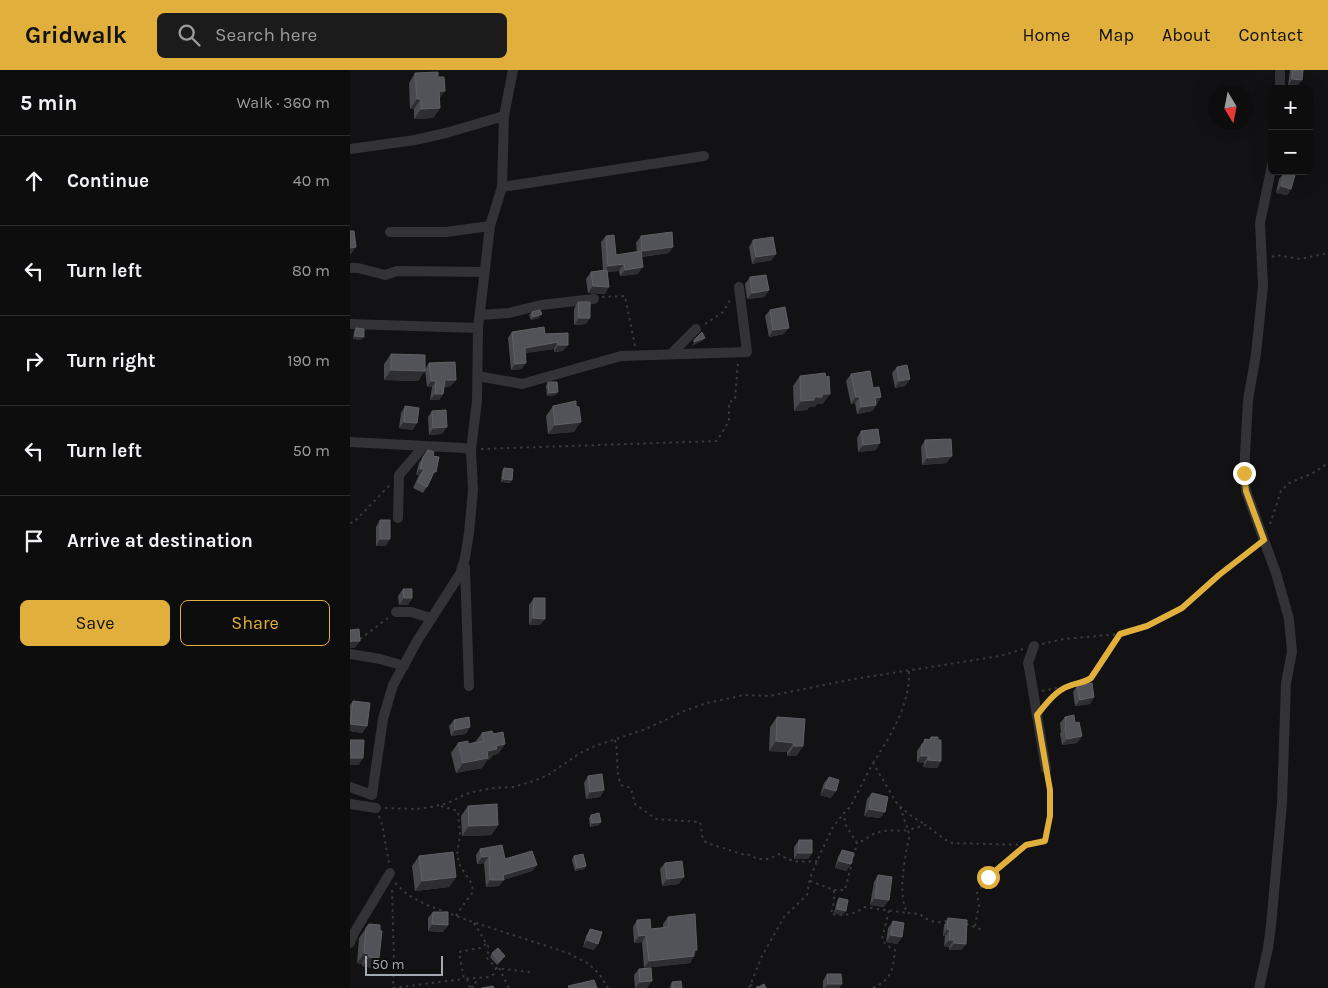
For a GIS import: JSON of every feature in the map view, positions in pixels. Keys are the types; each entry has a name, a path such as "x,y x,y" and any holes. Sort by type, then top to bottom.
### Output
{"street":[{"path":"350,788 372,794 383,719 393,685 431,618 460,574 465,558 473,490 471,450 478,401 478,328 490,226 502,187 504,116 513,70"},
{"path":"1280,70 1280,85"},
{"path":"350,149 415,140 504,116"},
{"path":"502,187 704,156"},
{"path":"1259,988 1268,948 1282,803 1286,683 1292,652 1289,619 1276,573 1246,491 1244,473 1248,400 1256,354 1263,286 1260,223 1270,175"},
{"path":"390,232 446,232 490,226"},
{"path":"350,268 358,268 385,275 397,271 485,272"},
{"path":"478,376 522,384 621,356 747,352 739,287"},
{"path":"480,315 508,313 541,305 594,299"},
{"path":"350,324 478,328"},
{"path":"671,354 696,329"},
{"path":"350,442 464,448 471,450"},
{"path":"398,518 399,475 424,446"},
{"path":"465,558 469,686"},
{"path":"396,612 411,612 431,618"},
{"path":"1034,646 1028,663 1046,769"},
{"path":"352,654 404,666"},
{"path":"350,804 376,808"},
{"path":"350,943 354,933 391,874"}],"path":[{"path":"1262,262 1276,255 1300,260 1328,253"},
{"path":"696,329 722,312 739,287"},
{"path":"594,299 608,295 624,296 636,355"},
{"path":"471,450 718,441 728,421 729,402 735,400 740,352"},
{"path":"498,968 489,977 393,988 391,869 382,824 376,808 418,809 439,805 477,791 513,787 534,781 548,775 580,753 595,746 646,729 684,711 707,703 744,695 769,696 1000,656 1064,639 1120,634 1147,626 1182,608 1219,575 1264,540 1280,491 1289,483 1313,473 1328,463"},
{"path":"350,523 354,522 399,475"},
{"path":"352,654 360,639 396,612"},
{"path":"1032,691 1044,691 1086,682 1091,678 1120,634"},
{"path":"762,988 750,986 762,956 784,917 807,895 817,861 833,827 850,807 873,762 896,727 909,683 909,671"},
{"path":"1037,715 1052,697 1067,687"},
{"path":"615,740 619,779 622,785 631,788 635,804 652,818 700,822 703,840 707,844 751,855 757,859 769,859 779,854 786,859 799,862 817,861"},
{"path":"873,762 891,795 900,807 944,840 952,843 1026,845 1045,841 1050,808 1050,790 1046,769"},
{"path":"439,805 458,811 460,835 457,855 460,866 472,884 473,892 456,916"},
{"path":"900,807 910,841 906,849 902,895 907,912"},
{"path":"810,880 834,890 845,890 857,844 845,824 844,813"},
{"path":"857,844 878,832 898,832 926,825"},
{"path":"975,927 979,904 977,893 988,877 1026,845"},
{"path":"391,874 397,886 408,895 427,905 474,923 568,953 582,960 600,975 608,988"},
{"path":"834,890 831,914 844,916 859,911 864,907 920,914 939,923 947,921"},
{"path":"873,988 881,984 894,967 895,950 886,945 882,939 889,910"},
{"path":"474,923 489,948 487,958 498,968 509,988"},
{"path":"967,924 983,930"},
{"path":"477,978 474,987 470,987 465,979 459,952 480,948 486,944"},
{"path":"498,968 530,972"}],"building":[{"path":"1293,70 1303,70 1302,80 1292,79"},
{"path":"438,72 438,77 444,77 445,91 439,91 440,108 421,109 421,99 417,99 415,73"},
{"path":"1284,175 1295,175 1291,189 1281,186"},
{"path":"350,231 354,231 356,247 350,248"},
{"path":"672,232 673,247 642,251 641,236"},
{"path":"614,235 616,255 641,251 643,267 625,270 624,264 608,266 606,236"},
{"path":"773,237 776,254 756,257 753,240"},
{"path":"607,270 609,287 593,286 591,272"},
{"path":"766,275 769,290 752,293 750,277"},
{"path":"578,302 590,302 590,318 579,318"},
{"path":"785,307 789,328 773,330 770,310"},
{"path":"540,310 542,314 533,317 532,312"},
{"path":"544,327 545,334 568,333 568,345 558,345 558,342 525,348 526,363 515,364 512,332"},
{"path":"356,328 364,329 364,337 355,336"},
{"path":"702,332 705,338 694,342 694,340"},
{"path":"391,354 425,355 425,371 391,370"},
{"path":"455,362 456,380 445,380 443,394 435,394 436,381 431,381 429,363"},
{"path":"907,365 910,379 899,381 897,367"},
{"path":"870,371 873,388 879,387 881,397 875,398 876,405 861,407 860,397 856,397 851,374"},
{"path":"825,373 826,377 829,376 830,394 814,397 814,400 801,401 800,376"},
{"path":"548,382 557,382 558,392 549,393"},
{"path":"576,401 576,406 579,407 581,422 555,425 553,406"},
{"path":"405,406 419,408 417,423 404,422"},
{"path":"446,410 447,427 433,428 432,411"},
{"path":"878,429 880,443 863,445 861,431"},
{"path":"951,439 952,456 927,458 925,440"},
{"path":"428,450 434,452 433,456 439,457 436,472 434,472 427,487 418,482 424,469 420,469 423,457"},
{"path":"504,468 513,469 512,480 503,479"},
{"path":"380,520 390,520 390,539 380,539"},
{"path":"403,589 412,589 412,598 404,598"},
{"path":"534,598 545,598 545,619 533,618"},
{"path":"359,629 360,641 350,642 350,630"},
{"path":"1092,683 1094,697 1080,700 1077,686"},
{"path":"353,701 370,703 367,726 350,724"},
{"path":"1074,715 1075,723 1079,722 1082,736 1067,739 1065,717"},
{"path":"469,717 470,727 455,730 454,720"},
{"path":"777,717 805,719 803,746 794,746 794,743 776,741"},
{"path":"492,731 493,734 503,732 505,744 496,746 497,749 487,751 488,758 463,763 458,743 468,741 468,744 484,741 482,733"},
{"path":"931,737 938,737 938,740 941,740 941,761 928,760 928,756 921,756 922,744 924,744 925,739 930,740"},
{"path":"350,740 364,740 363,758 350,758"},
{"path":"602,774 604,790 590,792 588,776"},
{"path":"829,777 839,780 836,791 825,788"},
{"path":"872,793 888,797 885,812 869,809"},
{"path":"497,804 498,825 469,826 468,806"},
{"path":"599,813 601,822 592,823 591,815"},
{"path":"799,840 812,840 812,853 798,853"},
{"path":"502,845 505,859 532,851 537,865 503,875 504,880 490,880 489,856 482,857 480,849"},
{"path":"842,850 854,853 851,864 839,861"},
{"path":"453,852 456,877 422,881 419,856"},
{"path":"583,854 586,866 577,868 574,856"},
{"path":"682,861 684,877 667,879 665,863"},
{"path":"878,875 892,877 889,900 875,898"},
{"path":"839,898 848,900 846,911 837,909"},
{"path":"433,912 448,912 448,925 432,924"},
{"path":"695,914 697,950 694,950 694,956 649,961 646,935 639,936 637,920 650,919 651,929 669,927 668,917"},
{"path":"948,918 967,920 966,944 954,943 954,940 949,940"},
{"path":"893,921 904,923 902,937 891,935"},
{"path":"369,924 380,925 380,931 382,931 379,958 369,957 369,954 364,953 366,928"},
{"path":"590,929 602,932 598,944 587,940"},
{"path":"498,948 505,956 499,961 492,953"},
{"path":"651,968 652,981 640,982 639,969"},
{"path":"827,974 841,974 842,984 828,984"},
{"path":"594,980 597,988 569,988 568,986"},
{"path":"681,981 682,988 673,988 672,982"},
{"path":"764,984 766,988 756,988"}],"route":[{"path":"988,877 1026,845 1045,841 1050,816 1050,790 1037,715 1052,697 1067,687 1086,682 1091,678 1120,634 1147,626 1182,608 1219,575 1264,540 1246,491 1244,473"}]}
